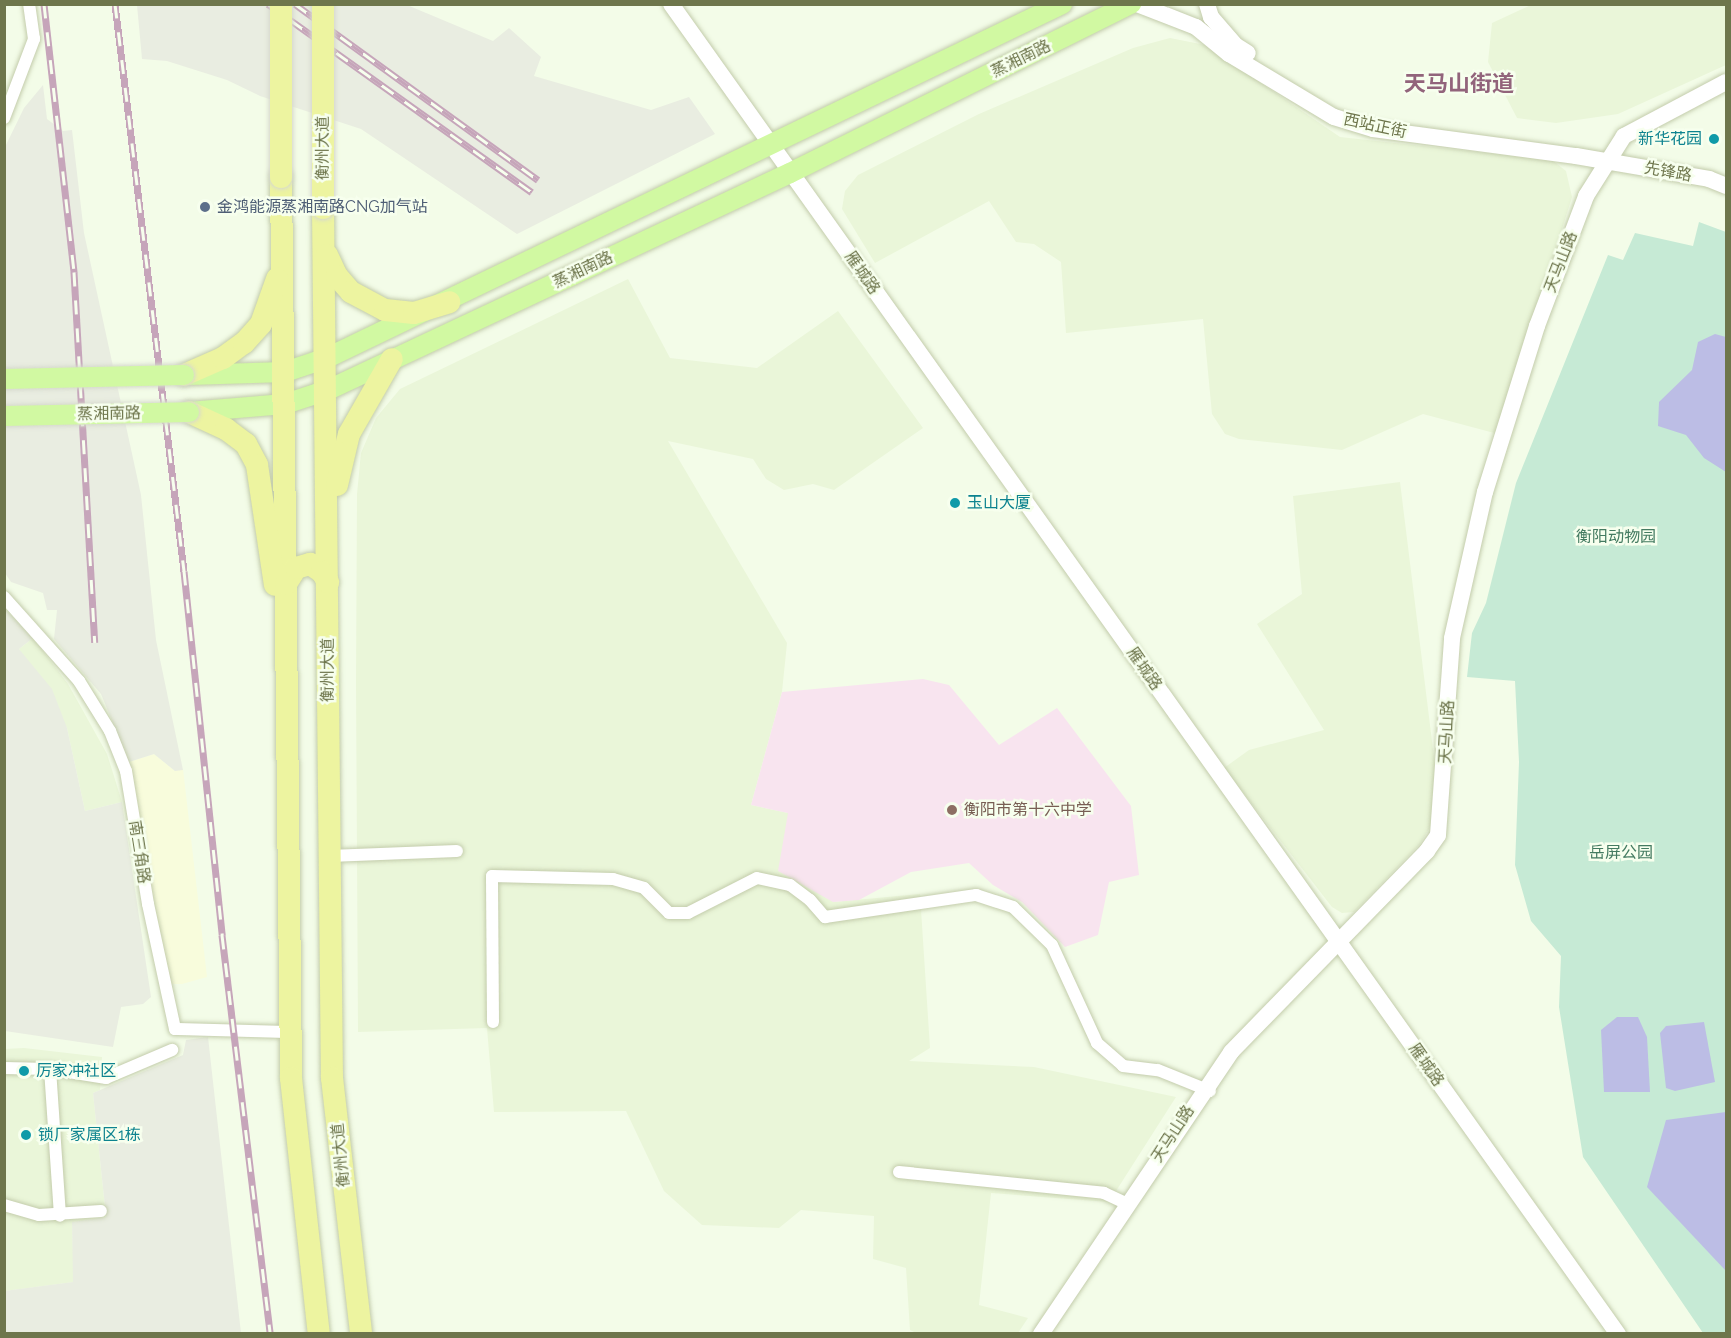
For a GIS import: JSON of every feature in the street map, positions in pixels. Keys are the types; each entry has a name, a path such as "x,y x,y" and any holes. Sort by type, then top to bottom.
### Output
{"highway":[{"path":"281,4 291,1078 319,1334"},
{"name":"衡州大道","path":"323,4 332,1078 361,1334"},
{"path":"324,251 337,276 351,292 385,310 414,313 449,302"},
{"path":"184,375 223,358 261,324 273,297 283,255"},
{"path":"328,521 349,434 392,359"},
{"path":"189,412 226,429 246,444 257,465 287,668"},
{"path":"262,494 286,444"},
{"path":"286,584 296,568 310,564 322,572 328,582"}],"main road":[{"name":"蒸湘南路","path":"4,379 285,372 327,358 449,302 1062,4"},
{"name":"蒸湘南路","path":"4,416 189,412 285,404 328,390 787,174 1131,4"}],"street":[{"path":"4,118 34,39 29,4"},
{"name":"雁城路","path":"662,4 787,174 1338,949 1618,1334"},
{"name":"雁城路","path":"670,4 768,148"},
{"name":"西站正街","path":"1137,4 1196,27 1229,54 1334,117 1373,129 1615,159"},
{"name":"西站正街","path":"1207,4 1211,17 1235,45 1338,111 1377,121 1615,159"},
{"name":"天马山路","path":"1041,1334 1207,1089 1338,949 1435,854 1446,838 1450,821 1461,640 1494,494 1545,330 1594,201 1624,136 1726,82"},
{"name":"天马山路","path":"1615,159 1631,142 1726,89"},
{"name":"先锋路","path":"1615,159 1709,171 1726,179"},
{"name":"先锋路","path":"1615,159 1709,179 1726,186"},
{"name":"南三角路","path":"4,597 79,681 111,731 126,771 148,904 175,1029 290,1032"},
{"path":"329,856 457,850"},
{"path":"493,1022 492,876 613,879 644,888 669,913 688,914 757,878 790,885 810,900 825,917 976,895 1013,907 1052,945 1097,1042 1123,1066 1158,1070 1207,1089"},
{"name":"雁城路","path":"1338,949 1605,1334"},
{"path":"4,1068 50,1069 106,1078 172,1050"},
{"path":"50,1069 60,1216"},
{"name":"天马山路","path":"1049,1334 1207,1089"},
{"path":"899,1172 1104,1193 1128,1204"},
{"path":"4,1205 39,1215 60,1216 100,1211"}],"shaded area":[{"path":"137,5 407,5 493,41 509,28 541,57 534,76 651,110 689,97 715,134 517,234 361,129 260,96 227,80 167,61 142,59"},
{"path":"1531,5 1726,5 1726,65 1618,114 1556,123 1517,118 1488,62 1492,23"},
{"path":"1170,38 1205,45 1340,137 1552,160 1566,171 1572,197 1498,434 1423,414 1342,450 1239,439 1225,434 1212,414 1203,319 1066,333 1061,262 1034,244 1016,242 989,201 875,263 842,209 845,191 858,175 979,114 1133,48"},
{"path":"43,85 47,119 63,131 72,130 84,233 141,495 156,640 183,770 175,771 154,754 129,762 101,694 54,639 57,610 47,610 43,593 11,582 5,573 5,147 24,108"},
{"path":"628,279 670,358 757,368 838,311 923,428 834,490 813,484 784,490 766,479 753,459 668,441 787,643 782,692 751,805 788,813 833,902 920,894 930,1048 909,1061 1034,1067 1176,1097 1109,1202 991,1193 979,1305 1028,1318 1018,1333 916,1333 910,1330 906,1268 873,1259 874,1216 801,1210 779,1228 702,1225 664,1191 626,1111 494,1112 487,1028 358,1032 356,682 357,494 361,453 376,418 400,389"},
{"path":"1400,482 1439,798 1433,822 1420,844 1354,912 1342,913 1332,907 1224,768 1249,750 1324,730 1257,624 1302,594 1293,496"},
{"path":"4,608 33,638 19,649 52,689 67,728 85,811 122,802 151,997 143,1004 121,1007 113,1047 5,1031"},
{"path":"33,638 68,684 107,754 122,802 85,811 67,728 19,649"},
{"name":"衡阳市第十六中学","path":"923,679 949,685 999,745 1057,708 1131,806 1139,875 1109,882 1098,935 1065,947 1022,902 993,885 969,863 911,872 859,900 833,902 778,871 788,813 751,805 782,692"},
{"path":"154,754 175,771 183,769 207,977 182,984 169,984 129,762"},
{"path":"208,1037 241,1333 5,1333 4,1291 73,1282 72,1222 106,1217 93,1093 183,1055 186,1040"},
{"path":"24,1048 102,1057 100,1090 93,1093 106,1217 72,1223 74,1282 5,1291 4,1049"}],"green space":[{"path":"1699,222 1726,232 1726,1333 1703,1333 1583,1157 1559,1007 1561,956 1531,921 1515,865 1519,762 1515,681 1467,677 1472,633 1486,603 1516,483 1608,255 1623,260 1635,233 1693,246"}],"water":[{"path":"1715,334 1726,337 1726,472 1704,458 1686,435 1658,426 1659,402 1692,370 1698,342"},
{"path":"1617,1017 1638,1017 1647,1037 1650,1092 1604,1092 1601,1030"},
{"path":"1704,1022 1715,1082 1675,1091 1666,1088 1660,1033 1666,1026"},
{"path":"1726,1112 1726,1271 1647,1187 1666,1120"}],"railway":[{"path":"44,4 74,272 95,642"},
{"path":"115,4 184,571 222,935 270,1334"},
{"path":"268,4 532,192"},
{"path":"295,4 538,180"}],"place":[{"name":"新华花园","path":"1714,139"},
{"name":"金鸿能源蒸湘南路CNG加气站","path":"205,207"},
{"name":"玉山大厦","path":"955,503"},
{"name":"衡阳市第十六中学","path":"952,810"},
{"name":"厉家冲社区","path":"24,1071"},
{"name":"锁厂家属区1栋","path":"26,1135"}],"district":[{"name":"天马山街道","path":"1459,84"}],"park label":[{"name":"衡阳动物园","path":"1616,537"},
{"name":"岳屏公园","path":"1621,853"}]}
